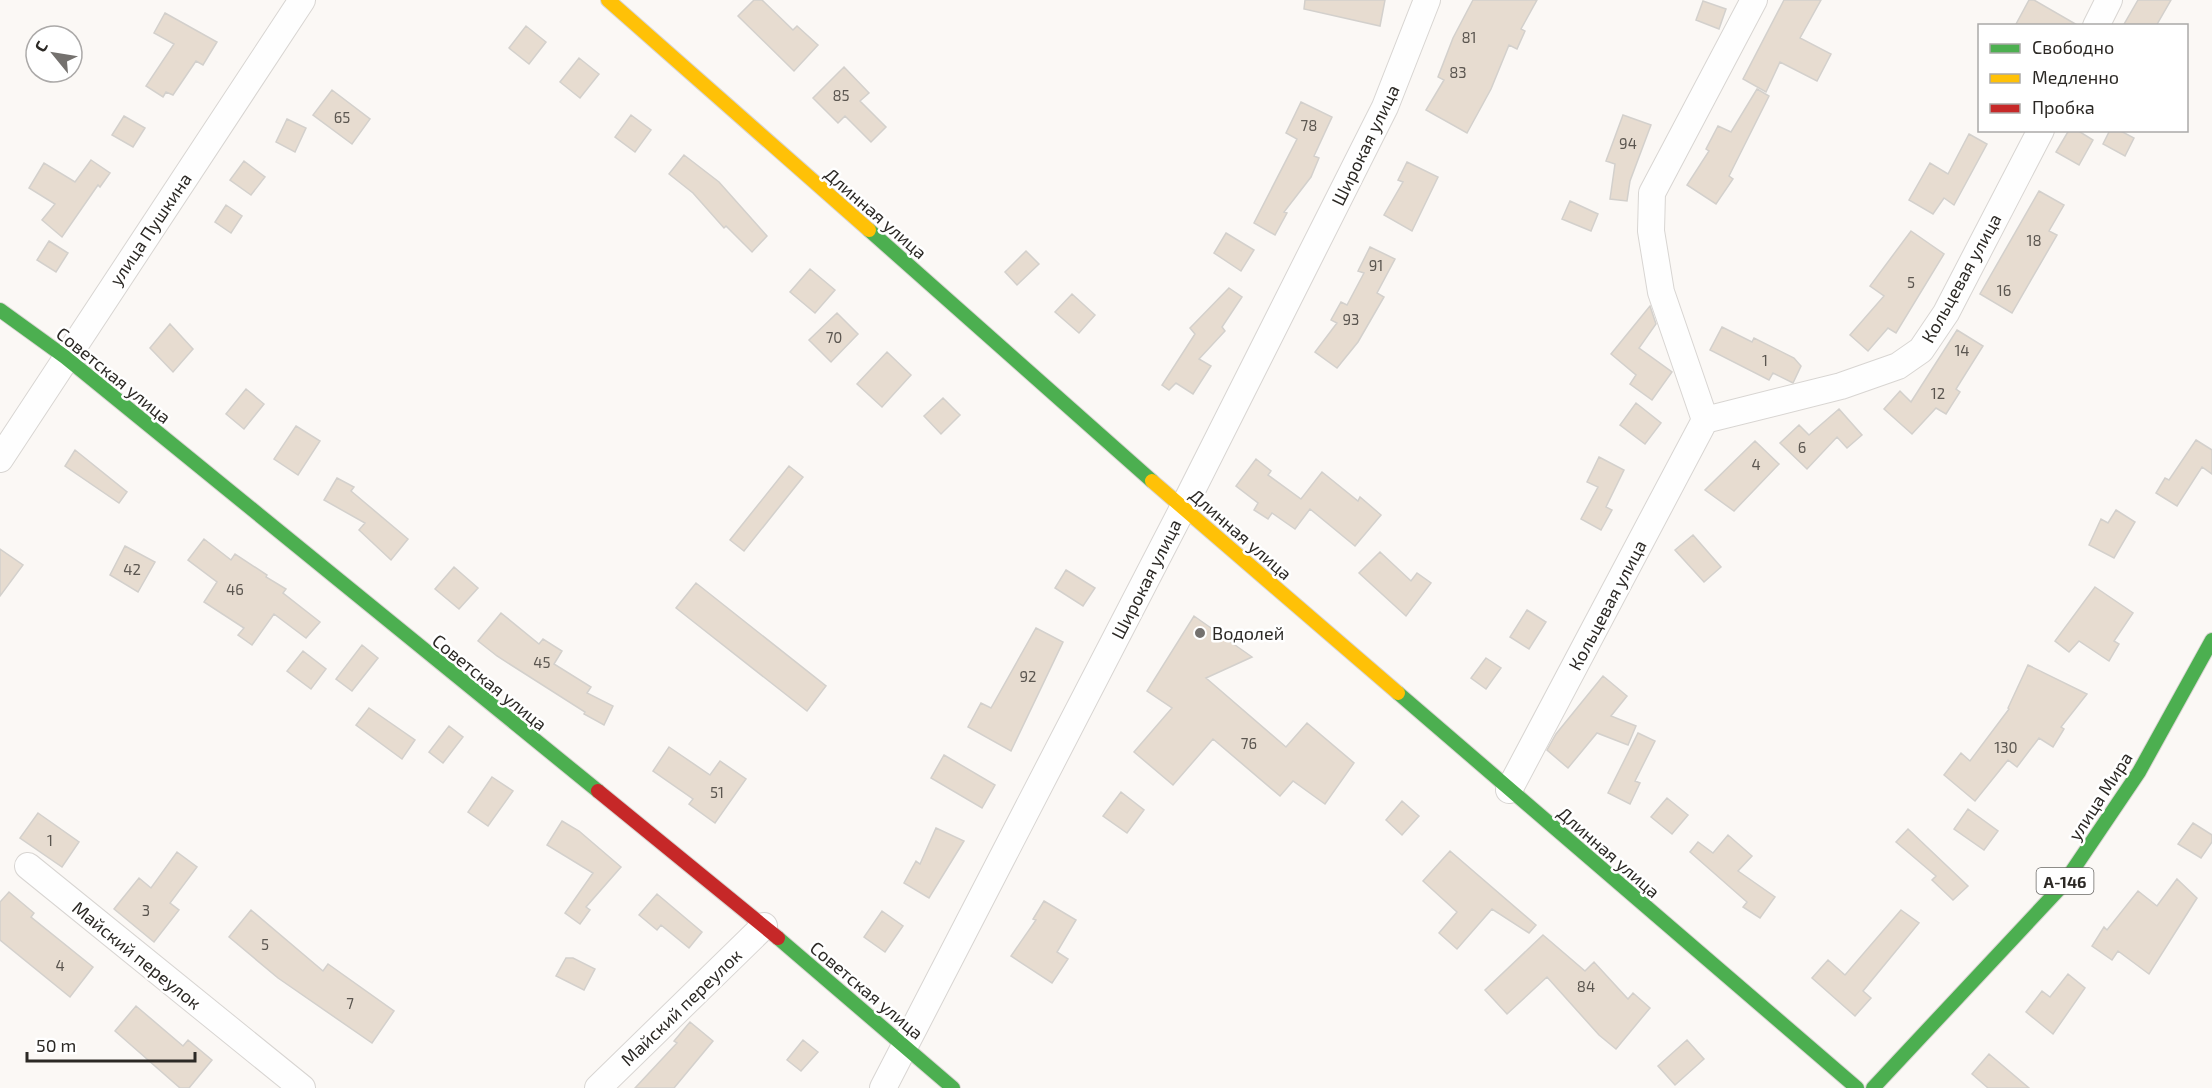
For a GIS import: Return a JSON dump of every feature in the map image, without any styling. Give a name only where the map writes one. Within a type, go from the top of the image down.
[{"type":"main road","name":"Длинная улица","points":[[608,0],[1183,508],[1857,1088]]},
{"type":"main road","name":"Советская улица","points":[[0,310],[65,357],[764,926],[953,1088]]},
{"type":"main road","name":"улица Мира","points":[[1873,1088],[2062,886],[2139,772],[2212,640]]},
{"type":"street","name":"улица Пушкина","points":[[0,459],[302,0]]},
{"type":"street","name":"Широкая улица","points":[[883,1088],[1183,508],[1385,107],[1427,0]]},
{"type":"street","points":[[1705,420],[1661,292],[1651,231],[1652,193],[1754,0]]},
{"type":"street","points":[[2097,24],[2109,0]]},
{"type":"street","name":"Кольцевая улица","points":[[1509,790],[1705,420],[1841,386],[1898,366],[1921,350],[1946,313],[2040,132]]},
{"type":"street","name":"Майский переулок","points":[[28,866],[302,1088]]},
{"type":"street","name":"Майский переулок","points":[[598,1088],[764,926]]},
{"type":"building","points":[[754,0],[762,0],[793,30],[797,26],[818,45],[794,71],[738,16]]},
{"type":"building","points":[[1305,0],[1385,0],[1380,26],[1304,9]]},
{"type":"building","points":[[1473,0],[1537,0],[1521,29],[1525,31],[1517,49],[1509,45],[1491,89],[1467,133],[1426,110],[1444,80],[1438,77],[1453,38]]},
{"type":"building","points":[[1784,0],[1821,0],[1800,38],[1831,54],[1817,81],[1780,62],[1766,92],[1743,79]]},
{"type":"building","points":[[2029,0],[2034,0],[2076,24],[2016,24]]},
{"type":"building","points":[[2138,0],[2171,0],[2157,24],[2124,24]]},
{"type":"building","points":[[1703,1],[1726,9],[1719,29],[1696,20]]},
{"type":"building","points":[[165,13],[217,42],[203,65],[196,61],[173,95],[166,92],[163,97],[146,86],[174,44],[154,33]]},
{"type":"building","points":[[526,26],[546,42],[529,64],[509,48]]},
{"type":"building","points":[[579,58],[599,74],[580,98],[560,82]]},
{"type":"building","points":[[844,67],[869,93],[860,101],[886,127],[871,142],[845,116],[838,123],[813,98]]},
{"type":"building","points":[[1757,89],[1769,96],[1729,176],[1733,179],[1716,204],[1687,185],[1709,151],[1706,149],[1718,126],[1731,132]]},
{"type":"building","points":[[332,90],[370,119],[352,144],[313,115]]},
{"type":"building","points":[[1301,102],[1332,117],[1314,156],[1319,158],[1311,177],[1284,212],[1287,213],[1275,235],[1254,223],[1297,139],[1286,133]]},
{"type":"building","points":[[631,115],[651,130],[635,152],[615,137]]},
{"type":"building","points":[[1623,115],[1651,125],[1630,181],[1627,201],[1610,199],[1615,164],[1606,161]]},
{"type":"building","points":[[124,116],[145,128],[133,147],[112,135]]},
{"type":"building","points":[[287,119],[306,128],[295,152],[276,142]]},
{"type":"building","points":[[2068,132],[2080,132],[2093,140],[2079,165],[2056,152]]},
{"type":"building","points":[[2109,132],[2123,132],[2134,138],[2125,156],[2103,144]]},
{"type":"building","points":[[1969,134],[1987,144],[1954,205],[1944,198],[1933,214],[1909,200],[1930,163],[1948,174]]},
{"type":"building","points":[[684,155],[719,182],[767,236],[752,252],[726,226],[724,228],[693,193],[669,174]]},
{"type":"building","points":[[91,160],[110,173],[100,187],[98,185],[62,237],[42,220],[55,204],[29,188],[44,163],[75,182]]},
{"type":"building","points":[[244,161],[265,177],[251,195],[230,180]]},
{"type":"building","points":[[1407,162],[1438,177],[1412,231],[1384,215],[1403,182],[1398,180]]},
{"type":"building","points":[[2039,191],[2064,205],[2049,231],[2057,235],[2012,313],[1980,294]]},
{"type":"building","points":[[1570,201],[1598,214],[1591,231],[1562,219]]},
{"type":"building","points":[[226,205],[242,216],[231,233],[215,222]]},
{"type":"building","points":[[1911,231],[1944,254],[1896,333],[1888,328],[1868,351],[1850,335],[1884,296],[1870,286]]},
{"type":"building","points":[[1226,233],[1254,250],[1241,271],[1214,253]]},
{"type":"building","points":[[49,241],[68,253],[56,272],[37,260]]},
{"type":"building","points":[[1370,247],[1395,259],[1377,293],[1384,297],[1358,342],[1337,368],[1315,352],[1337,323],[1331,320],[1341,302],[1347,305],[1364,273],[1358,271]]},
{"type":"building","points":[[1026,251],[1039,264],[1017,285],[1005,272]]},
{"type":"building","points":[[810,269],[835,290],[815,313],[790,292]]},
{"type":"building","points":[[1229,288],[1242,297],[1222,327],[1225,331],[1199,359],[1211,366],[1193,394],[1176,383],[1169,390],[1162,385],[1195,334],[1190,328]]},
{"type":"building","points":[[1072,294],[1095,315],[1079,333],[1055,312]]},
{"type":"building","points":[[1650,306],[1656,324],[1639,348],[1672,372],[1652,400],[1630,384],[1636,375],[1611,354]]},
{"type":"building","points":[[837,313],[858,334],[831,362],[809,340]]},
{"type":"building","points":[[170,324],[193,349],[173,372],[150,348]]},
{"type":"building","points":[[1722,327],[1752,342],[1754,338],[1794,358],[1801,366],[1793,383],[1773,373],[1769,380],[1710,350]]},
{"type":"building","points":[[1957,330],[1983,346],[1956,389],[1960,392],[1946,414],[1936,408],[1912,434],[1884,409],[1900,391],[1911,402]]},
{"type":"building","points":[[887,352],[911,375],[882,407],[857,384]]},
{"type":"building","points":[[246,389],[264,404],[244,429],[226,414]]},
{"type":"building","points":[[943,398],[960,415],[941,434],[924,416]]},
{"type":"building","points":[[1636,403],[1661,423],[1645,444],[1620,425]]},
{"type":"building","points":[[1839,409],[1862,435],[1847,448],[1837,437],[1807,469],[1780,443],[1799,425],[1809,435]]},
{"type":"building","points":[[296,426],[320,441],[298,475],[274,459]]},
{"type":"building","points":[[2196,440],[2212,450],[2212,474],[2202,467],[2177,506],[2156,493],[2165,478],[2169,480]]},
{"type":"building","points":[[1755,441],[1779,464],[1734,511],[1705,490]]},
{"type":"building","points":[[75,450],[127,492],[119,503],[65,466]]},
{"type":"building","points":[[1599,457],[1624,470],[1606,507],[1612,510],[1601,530],[1581,519],[1598,487],[1587,482]]},
{"type":"building","points":[[1256,459],[1271,471],[1268,475],[1301,499],[1322,472],[1358,501],[1360,497],[1381,515],[1355,546],[1310,509],[1295,529],[1272,513],[1268,519],[1254,510],[1258,503],[1236,486]]},
{"type":"building","points":[[789,466],[803,477],[744,551],[730,540]]},
{"type":"building","points":[[337,478],[354,487],[351,491],[408,539],[391,560],[359,530],[365,523],[324,500]]},
{"type":"building","points":[[2116,510],[2135,522],[2114,558],[2089,545],[2101,519],[2108,523]]},
{"type":"building","points":[[1693,535],[1721,567],[1704,582],[1675,550]]},
{"type":"building","points":[[204,539],[231,560],[235,554],[267,575],[266,577],[286,589],[283,593],[320,622],[306,638],[274,614],[252,645],[238,635],[244,628],[204,602],[217,582],[188,560]]},
{"type":"building","points":[[125,546],[155,562],[138,592],[110,575]]},
{"type":"building","points":[[0,549],[23,565],[0,596]]},
{"type":"building","points":[[1380,552],[1411,581],[1417,573],[1431,583],[1406,616],[1359,573]]},
{"type":"building","points":[[454,567],[478,588],[459,609],[435,589]]},
{"type":"building","points":[[1066,570],[1095,588],[1083,606],[1055,588]]},
{"type":"building","points":[[696,583],[826,686],[807,711],[676,608]]},
{"type":"building","points":[[2095,587],[2133,613],[2114,641],[2119,644],[2109,661],[2079,641],[2069,652],[2055,641]]},
{"type":"building","points":[[1527,610],[1546,622],[1529,649],[1510,637]]},
{"type":"building","points":[[501,613],[539,644],[543,639],[562,651],[554,664],[591,687],[587,693],[613,706],[604,725],[497,656],[478,641]]},
{"type":"building","points":[[1194,616],[1252,657],[1206,678],[1286,747],[1307,723],[1354,763],[1325,804],[1293,781],[1280,796],[1213,739],[1173,785],[1134,752],[1172,708],[1147,691]]},
{"type":"building","points":[[1036,628],[1063,642],[1011,751],[968,727],[981,703],[991,708]]},
{"type":"building","points":[[362,645],[378,658],[352,691],[336,679]]},
{"type":"building","points":[[303,651],[326,669],[311,689],[287,671]]},
{"type":"building","points":[[1486,658],[1501,668],[1486,689],[1471,678]]},
{"type":"building","points":[[2028,665],[2087,694],[2061,727],[2064,729],[2053,747],[2039,738],[2017,767],[2008,760],[1975,801],[1944,775],[1961,753],[1970,761],[2009,709]]},
{"type":"building","points":[[1603,676],[1627,696],[1611,716],[1636,726],[1628,745],[1597,733],[1568,768],[1547,750],[1556,734]]},
{"type":"building","points":[[369,708],[415,740],[402,759],[356,725]]},
{"type":"building","points":[[449,726],[463,737],[443,763],[429,752]]},
{"type":"building","points":[[1638,733],[1655,741],[1635,781],[1640,783],[1630,804],[1608,793]]},
{"type":"building","points":[[669,747],[710,775],[720,761],[746,779],[715,823],[689,804],[693,799],[653,771]]},
{"type":"building","points":[[944,755],[995,785],[982,808],[931,778]]},
{"type":"building","points":[[492,777],[513,791],[488,826],[468,812]]},
{"type":"building","points":[[1121,792],[1144,810],[1127,833],[1103,816]]},
{"type":"building","points":[[1667,798],[1688,815],[1672,834],[1651,817]]},
{"type":"building","points":[[1402,801],[1419,816],[1402,835],[1386,820]]},
{"type":"building","points":[[1968,809],[1998,831],[1984,850],[1954,829]]},
{"type":"building","points":[[38,813],[79,842],[62,867],[20,838]]},
{"type":"building","points":[[562,821],[579,831],[621,867],[586,907],[590,910],[580,924],[565,913],[593,873],[547,845]]},
{"type":"building","points":[[2193,823],[2212,835],[2212,842],[2201,858],[2178,844]]},
{"type":"building","points":[[936,828],[964,841],[929,898],[904,883],[916,861],[920,864]]},
{"type":"building","points":[[1908,829],[1968,886],[1953,900],[1932,880],[1936,876],[1896,842]]},
{"type":"building","points":[[1728,835],[1752,856],[1738,871],[1775,897],[1760,918],[1743,907],[1747,902],[1690,852],[1698,842],[1713,853]]},
{"type":"building","points":[[1450,851],[1536,925],[1529,933],[1492,909],[1457,949],[1439,933],[1457,912],[1423,881]]},
{"type":"building","points":[[177,852],[197,867],[170,903],[179,910],[154,942],[114,909],[139,878],[151,888]]},
{"type":"building","points":[[2177,879],[2197,898],[2149,974],[2118,951],[2112,960],[2092,946],[2104,927],[2107,930],[2138,891],[2157,906]]},
{"type":"building","points":[[9,892],[34,913],[31,917],[93,967],[70,997],[0,940],[0,902]]},
{"type":"building","points":[[657,894],[702,932],[689,948],[661,925],[657,930],[639,915]]},
{"type":"building","points":[[1044,901],[1076,920],[1057,952],[1068,959],[1052,983],[1011,956],[1036,920],[1033,919]]},
{"type":"building","points":[[251,910],[323,971],[328,964],[394,1011],[372,1043],[278,978],[229,937]]},
{"type":"building","points":[[1901,910],[1919,923],[1863,991],[1871,998],[1855,1016],[1812,978],[1828,960],[1845,975]]},
{"type":"building","points":[[882,911],[903,926],[885,952],[864,937]]},
{"type":"building","points":[[1543,935],[1585,971],[1594,962],[1628,999],[1633,993],[1650,1008],[1616,1049],[1599,1035],[1547,977],[1507,1014],[1485,990]]},
{"type":"building","points":[[566,958],[573,958],[595,969],[584,990],[556,976]]},
{"type":"building","points":[[2068,974],[2085,988],[2053,1034],[2026,1012],[2042,991],[2050,997]]},
{"type":"building","points":[[136,1006],[183,1046],[188,1040],[212,1060],[189,1088],[180,1088],[115,1031]]},
{"type":"building","points":[[690,1022],[713,1041],[674,1088],[635,1088],[677,1043],[674,1041]]},
{"type":"building","points":[[803,1040],[818,1052],[801,1071],[787,1060]]},
{"type":"building","points":[[1687,1040],[1704,1059],[1675,1085],[1658,1066]]},
{"type":"building","points":[[1989,1054],[2029,1088],[1988,1088],[1972,1074]]},
{"type":"traffic: fast","points":[[869,230],[1152,481]]},
{"type":"traffic: fast","points":[[0,310],[65,357],[598,791]]},
{"type":"traffic: fast","points":[[1873,1088],[2062,886],[2139,772],[2212,640]]},
{"type":"traffic: fast","points":[[1398,693],[1857,1088]]},
{"type":"traffic: fast","points":[[778,938],[953,1088]]},
{"type":"traffic: slow","points":[[608,0],[869,230]]},
{"type":"traffic: slow","points":[[1152,481],[1398,693]]},
{"type":"traffic: jam","points":[[598,791],[778,938]]},
{"type":"place","name":"Водолей","points":[[1200,633]]}]
